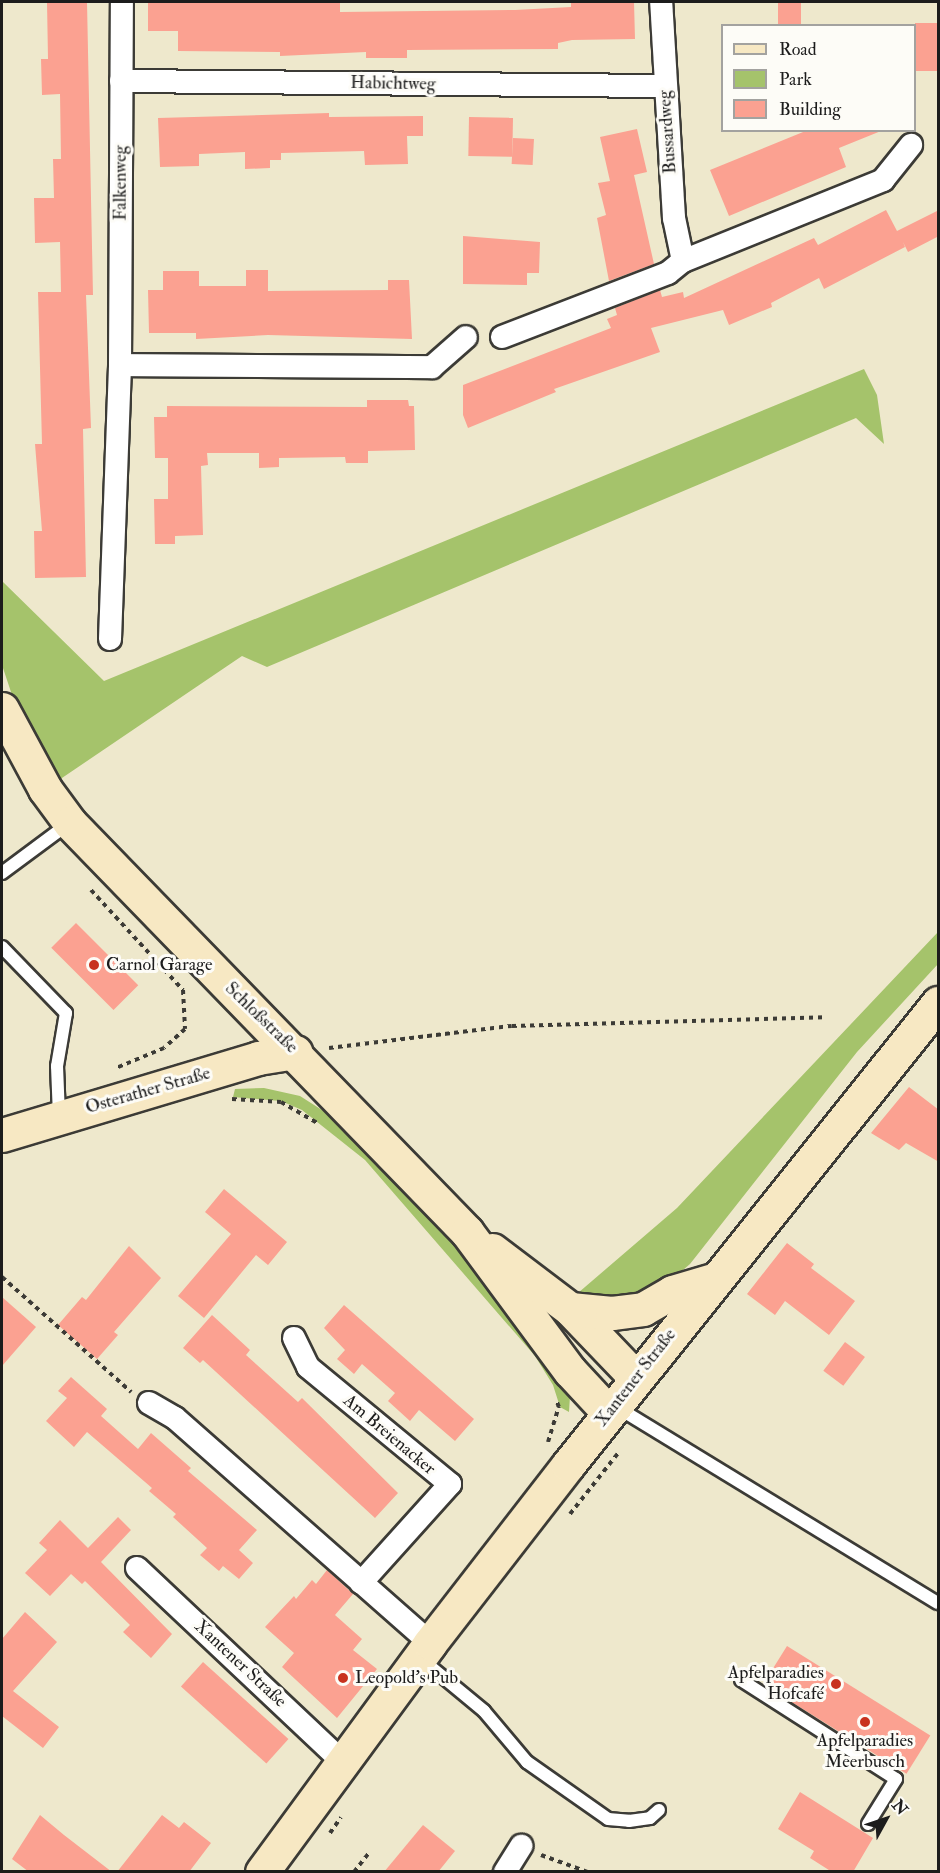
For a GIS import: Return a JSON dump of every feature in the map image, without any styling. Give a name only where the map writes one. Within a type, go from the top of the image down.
[{"type":"main road","name":"Schloßstraße","points":[[2,709],[45,789],[70,823],[296,1052],[467,1232],[570,1371],[612,1409]]},
{"type":"main road","name":"Xantener Straße","points":[[262,1872],[424,1650],[713,1280],[939,1003]]},
{"type":"main road","name":"Osterather Straße","points":[[2,1135],[258,1058],[296,1052]]},
{"type":"main road","name":"Schloßstraße","points":[[467,1232],[570,1309],[636,1378]]},
{"type":"main road","points":[[570,1309],[612,1313],[643,1309],[672,1292],[713,1280]]},
{"type":"street","name":"Falkenweg","points":[[110,639],[120,365],[122,2]]},
{"type":"street","name":"Bussardweg","points":[[661,2],[674,218],[683,261]]},
{"type":"street","name":"Habichtweg","points":[[121,81],[665,86]]},
{"type":"street","points":[[502,337],[668,273],[683,261],[883,180],[911,145]]},
{"type":"street","points":[[120,365],[432,368],[466,337]]},
{"type":"street","name":"Am Breienacker","points":[[294,1338],[308,1367],[450,1484],[361,1583]]},
{"type":"street","points":[[149,1403],[175,1418],[361,1583],[424,1650]]},
{"type":"street","name":"Xantener Straße","points":[[137,1568],[342,1761]]},
{"type":"street","points":[[505,1872],[521,1846]]},
{"type":"lane","points":[[2,873],[70,823]]},
{"type":"lane","points":[[2,946],[66,1013],[57,1066],[59,1117]]},
{"type":"lane","points":[[612,1409],[939,1603]]},
{"type":"lane","points":[[424,1650],[484,1712],[527,1762],[608,1819],[629,1821],[650,1818],[659,1810]]},
{"type":"lane","points":[[741,1680],[896,1779],[868,1824]]},
{"type":"path","points":[[296,1052],[512,1026],[825,1017]]},
{"type":"path","points":[[113,1069],[165,1048],[185,1029]]},
{"type":"path","points":[[232,1099],[281,1102],[330,1132]]},
{"type":"path","points":[[2,1277],[126,1389],[149,1403]]},
{"type":"path","points":[[555,1396],[559,1407]]},
{"type":"path","points":[[521,1846],[588,1872]]},
{"type":"path","points":[[354,1872],[368,1854]]},
{"type":"green space","points":[[864,369],[877,395],[884,444],[856,418],[267,667],[242,656],[59,780],[13,698],[2,665],[2,581],[104,681]]},
{"type":"green space","points":[[938,932],[938,964],[857,1052],[690,1264],[662,1288],[637,1298],[593,1299],[578,1293],[677,1208]]},
{"type":"green space","points":[[264,1088],[300,1096],[336,1119],[409,1192],[480,1272],[563,1381],[570,1396],[569,1412],[560,1407],[553,1385],[535,1356],[365,1160],[302,1110],[281,1101],[233,1097],[235,1089]]},
{"type":"building","points":[[47,2],[87,2],[93,295],[86,295],[91,428],[83,429],[86,577],[35,578],[34,531],[42,531],[35,444],[42,444],[38,292],[61,292],[60,242],[35,243],[34,198],[54,198],[53,159],[61,159],[60,94],[42,95],[41,59],[48,59]]},
{"type":"building","points":[[148,2],[340,2],[340,12],[515,10],[571,7],[571,2],[634,2],[635,39],[572,40],[558,43],[558,49],[407,50],[407,58],[366,58],[366,52],[280,56],[280,52],[178,51],[178,31],[148,31]]},
{"type":"building","points":[[778,2],[801,2],[801,24],[778,24]]},
{"type":"building","points":[[938,23],[938,71],[916,71],[915,24]]},
{"type":"building","points":[[329,113],[329,117],[423,116],[423,136],[407,136],[408,164],[365,165],[364,151],[281,153],[281,160],[270,160],[270,168],[245,169],[245,152],[199,154],[199,166],[160,167],[158,118]]},
{"type":"building","points":[[469,117],[513,118],[512,157],[468,156]]},
{"type":"building","points":[[637,129],[647,172],[634,175],[654,264],[609,281],[597,218],[606,215],[598,183],[610,181],[600,137]]},
{"type":"building","points":[[803,132],[879,132],[839,148],[846,167],[729,216],[710,170]]},
{"type":"building","points":[[513,138],[534,139],[533,165],[512,164]]},
{"type":"building","points":[[886,210],[897,231],[939,210],[939,236],[908,252],[903,242],[905,247],[824,289],[819,278],[771,303],[772,307],[729,325],[723,310],[651,328],[660,352],[554,389],[556,392],[468,428],[463,415],[463,385],[611,328],[607,319],[617,315],[615,308],[660,290],[662,297],[683,292],[684,298],[814,238],[818,245]]},
{"type":"building","points":[[463,236],[540,242],[539,273],[527,273],[527,285],[463,284]]},
{"type":"building","points":[[246,270],[268,270],[268,291],[388,290],[388,280],[409,280],[412,339],[268,335],[196,339],[196,333],[149,333],[148,290],[163,290],[163,271],[199,271],[199,286],[246,286]]},
{"type":"building","points":[[367,400],[408,400],[409,406],[414,406],[415,450],[368,451],[368,463],[346,463],[345,457],[279,458],[279,467],[259,468],[259,453],[207,453],[208,465],[201,466],[203,535],[175,536],[175,544],[155,544],[154,499],[168,499],[168,458],[155,458],[154,417],[167,417],[167,406],[367,407]]},
{"type":"building","name":"Carnol Garage","points":[[76,923],[138,985],[113,1010],[51,948]]},
{"type":"building","points":[[909,1087],[939,1110],[939,1162],[906,1143],[899,1150],[871,1133]]},
{"type":"building","points":[[224,1189],[287,1242],[268,1265],[256,1255],[204,1318],[178,1296],[231,1234],[205,1212]]},
{"type":"building","points":[[787,1243],[814,1264],[811,1268],[855,1301],[829,1335],[785,1301],[775,1315],[747,1294]]},
{"type":"building","points":[[129,1246],[161,1278],[114,1332],[118,1335],[97,1359],[58,1325],[82,1297],[86,1300]]},
{"type":"building","points":[[2,1297],[36,1327],[2,1366]]},
{"type":"building","points":[[344,1305],[474,1419],[455,1441],[419,1410],[410,1421],[388,1401],[395,1393],[362,1364],[354,1374],[337,1359],[345,1350],[324,1328]]},
{"type":"building","points":[[212,1315],[250,1350],[246,1355],[298,1402],[302,1398],[398,1493],[375,1518],[203,1360],[200,1363],[183,1348]]},
{"type":"building","points":[[845,1342],[865,1357],[843,1386],[823,1371]]},
{"type":"building","points":[[71,1377],[107,1409],[101,1416],[138,1449],[151,1433],[191,1468],[188,1471],[257,1530],[239,1550],[253,1563],[239,1579],[223,1566],[219,1571],[200,1555],[207,1548],[173,1517],[176,1514],[149,1491],[152,1488],[87,1432],[74,1447],[46,1421],[67,1398],[58,1391]]},
{"type":"building","points":[[118,1517],[131,1530],[101,1562],[172,1634],[151,1658],[123,1632],[130,1625],[85,1581],[82,1584],[71,1574],[50,1596],[25,1573],[47,1550],[39,1543],[60,1520],[88,1548]]},
{"type":"building","points":[[327,1570],[353,1594],[335,1615],[362,1639],[353,1650],[377,1669],[337,1718],[282,1667],[294,1653],[265,1627],[294,1596],[296,1599],[312,1580],[316,1584]]},
{"type":"building","points":[[25,1612],[57,1642],[13,1691],[59,1727],[43,1748],[2,1716],[2,1639]]},
{"type":"building","name":"Apfelparadies Meerbusch","points":[[787,1646],[930,1736],[906,1774],[763,1684]]},
{"type":"building","points":[[203,1662],[288,1739],[266,1763],[181,1687]]},
{"type":"building","points":[[800,1792],[873,1838],[853,1872],[832,1872],[810,1858],[814,1851],[778,1829]]},
{"type":"building","points":[[40,1815],[112,1872],[29,1872],[12,1859]]},
{"type":"building","points":[[162,1815],[179,1828],[184,1822],[211,1843],[189,1872],[117,1872]]},
{"type":"building","points":[[423,1825],[455,1851],[438,1872],[384,1872]]},
{"type":"place","name":"Carnol Garage","points":[[94,965]]},
{"type":"place","name":"Leopold's Pub","points":[[343,1678]]},
{"type":"place","name":"Apfelparadies Hofcafé","points":[[836,1684]]},
{"type":"place","name":"Apfelparadies Meerbusch","points":[[865,1722]]}]
